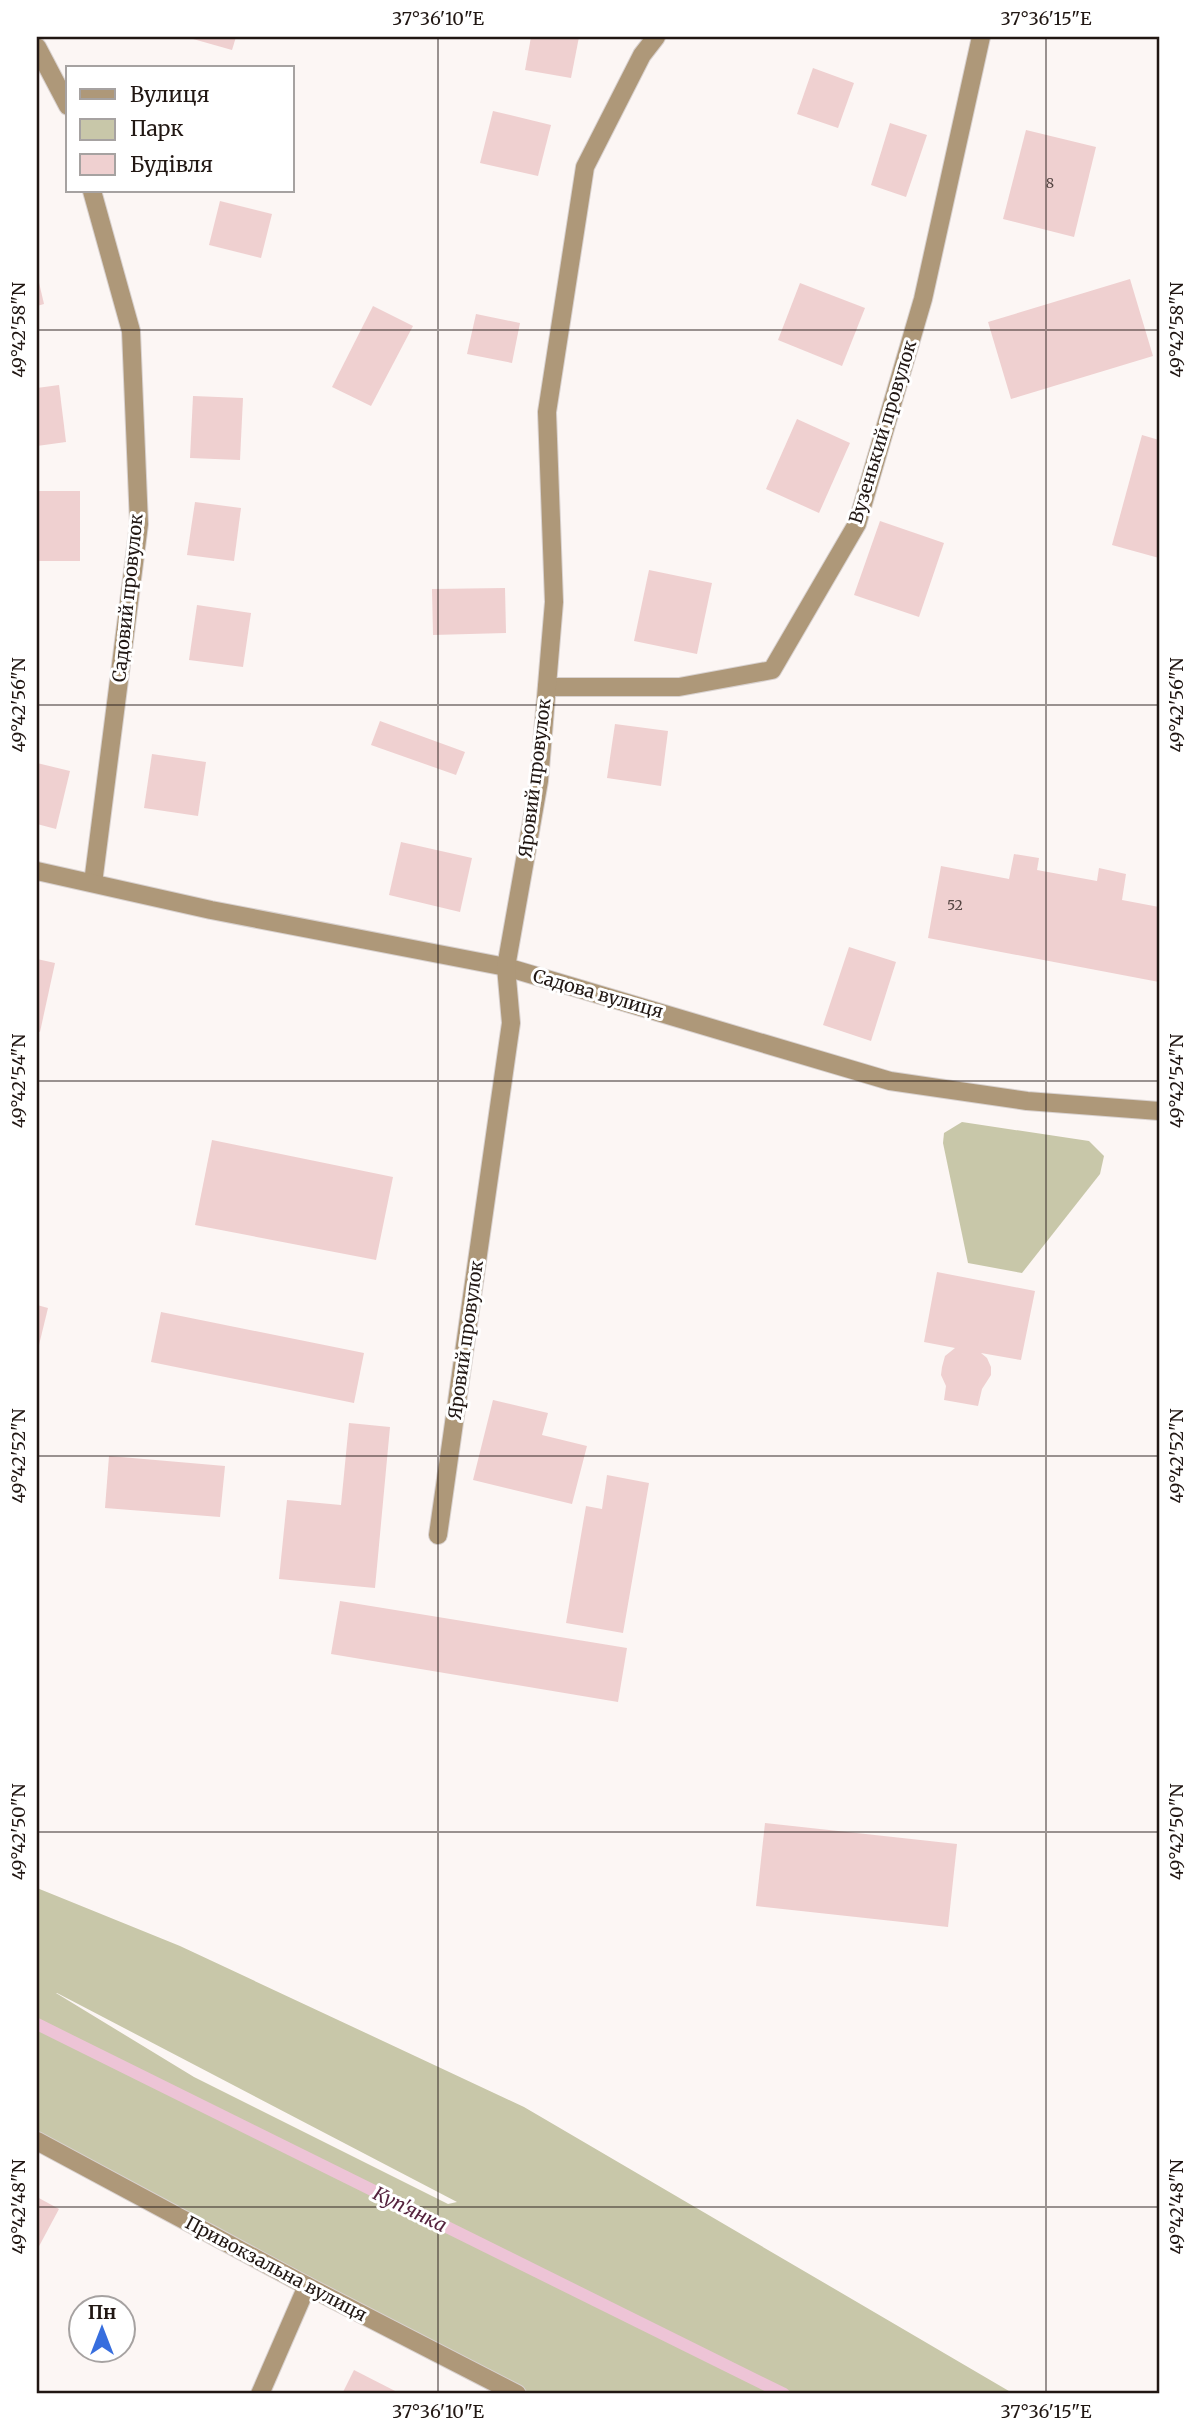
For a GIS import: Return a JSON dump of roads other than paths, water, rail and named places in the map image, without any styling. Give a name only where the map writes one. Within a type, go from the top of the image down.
[{"type":"street","name":"Яровий провулок","points":[[438,1535],[511,1023],[506,967],[539,781],[554,602],[547,412],[585,167],[642,55],[656,37]]},
{"type":"street","name":"Вузенький провулок","points":[[547,687],[679,687],[772,670],[857,524],[923,299],[981,37]]},
{"type":"street","points":[[37,47],[66,102]]},
{"type":"street","name":"Садовий провулок","points":[[93,192],[131,331],[139,524],[93,883]]},
{"type":"street","name":"Садова вулиця","points":[[37,871],[211,910],[506,967],[890,1081],[1027,1101],[1159,1111]]},
{"type":"street","name":"Привокзальна вулиця","points":[[37,2141],[307,2286],[517,2394]]},
{"type":"street","points":[[260,2394],[307,2286]]},
{"type":"waterway","name":"Куп'янка","points":[[37,2024],[784,2394]]}]
